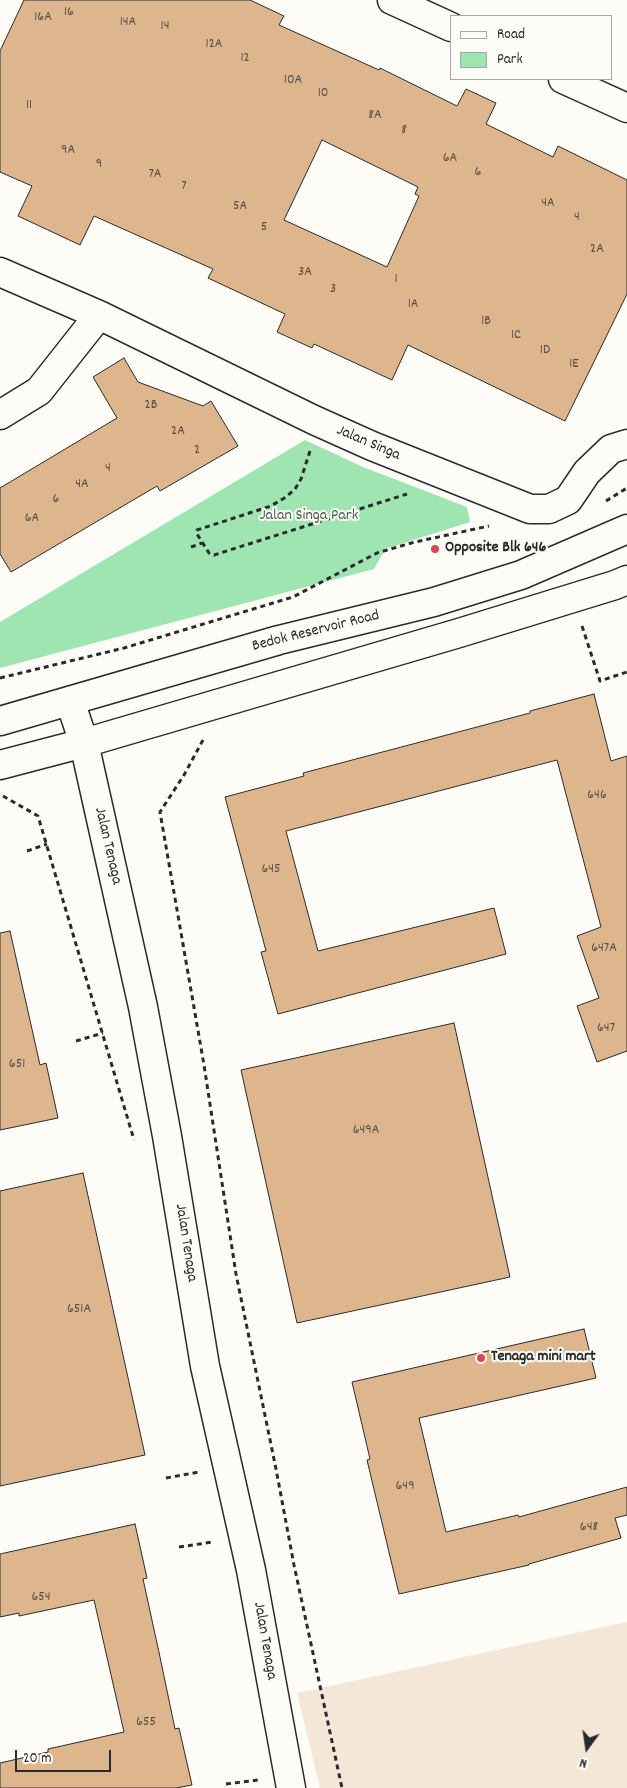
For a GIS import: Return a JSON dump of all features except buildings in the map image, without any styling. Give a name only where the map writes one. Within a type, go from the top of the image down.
[{"type":"street","points":[[392,0],[450,27]]},
{"type":"street","points":[[565,80],[627,108]]},
{"type":"street","name":"Jalan Singa","points":[[0,272],[99,315],[314,420],[372,446],[530,509],[549,509],[568,500],[593,466],[611,449],[627,444]]},
{"type":"street","points":[[0,415],[39,391],[99,315]]},
{"type":"street","name":"Bedok Reservoir Road","points":[[0,720],[279,640],[434,602],[521,575],[627,529]]},
{"type":"street","points":[[0,765],[84,743],[459,633],[627,580]]},
{"type":"street","name":"Jalan Tenaga","points":[[70,701],[84,743],[143,1007],[206,1366],[251,1570],[291,1788]]},
{"type":"path","points":[[314,420],[307,463],[295,489],[276,504],[198,529],[196,534],[209,553],[214,555],[411,493]]},
{"type":"path","points":[[604,502],[627,488]]},
{"type":"path","points":[[0,678],[124,648],[293,597],[376,553],[415,542],[488,526],[495,528]]},
{"type":"path","points":[[192,547],[202,543]]},
{"type":"path","points":[[580,622],[600,681],[627,672]]},
{"type":"path","points":[[184,775],[160,812],[204,1065],[236,1274],[294,1564],[342,1788]]},
{"type":"path","points":[[0,795],[38,816],[135,1143]]},
{"type":"path","points":[[27,851],[47,844]]},
{"type":"path","points":[[76,1041],[103,1033]]},
{"type":"path","points":[[198,1462],[202,1481]]},
{"type":"path","points":[[166,1478],[200,1472]]},
{"type":"path","points":[[213,1533],[216,1549]]},
{"type":"path","points":[[179,1547],[215,1542]]},
{"type":"path","points":[[226,1784],[261,1780]]},
{"type":"shaded area","points":[[627,1622],[627,1788],[320,1788],[297,1693]]},
{"type":"green space","name":"Jalan Singa Park","points":[[305,440],[363,467],[467,507],[470,522],[385,549],[374,569],[0,668],[0,622]]},
{"type":"place","name":"Opposite Blk 646","points":[[435,549]]},
{"type":"place","name":"Tenaga mini mart","points":[[481,1358]]}]
